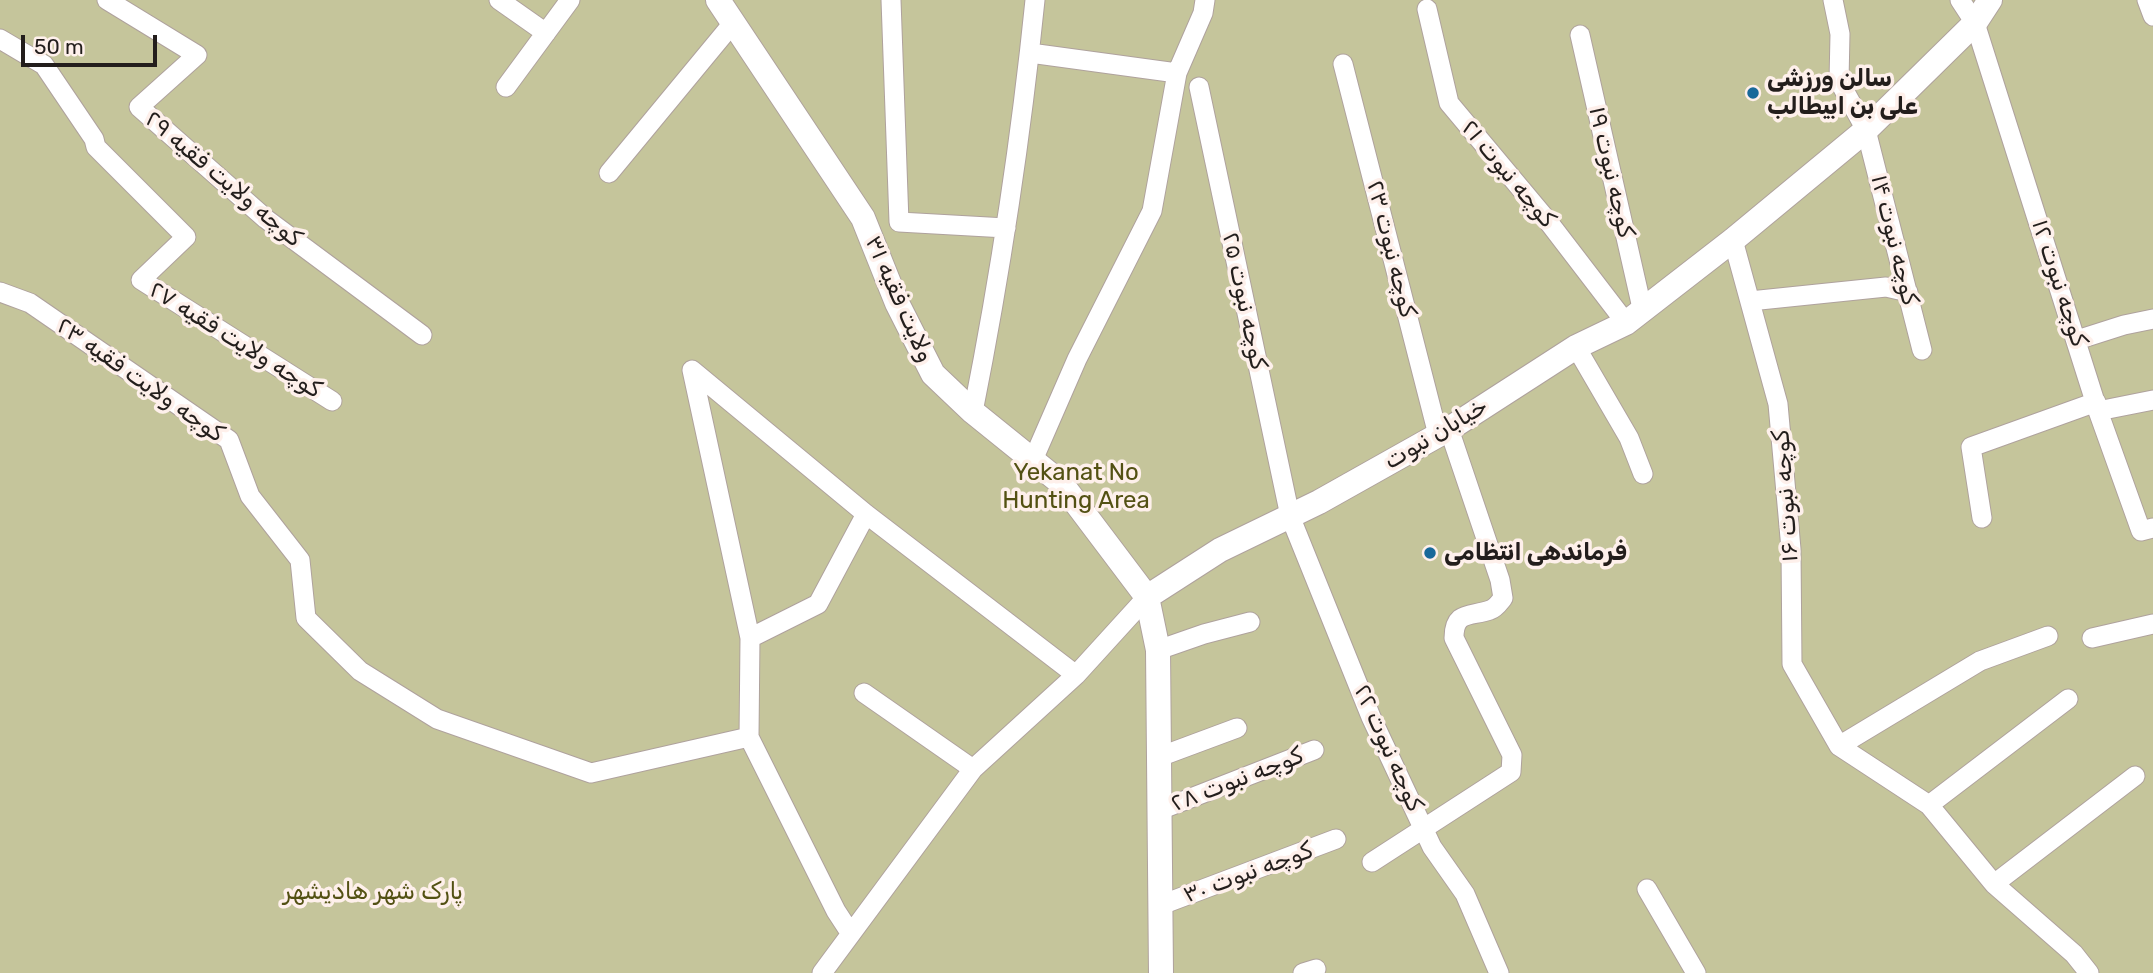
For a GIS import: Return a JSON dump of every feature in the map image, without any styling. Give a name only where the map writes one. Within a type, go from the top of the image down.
[{"type":"street","name":"کوچه ولایت فقیه ۲۹","points":[[107,0],[197,55],[139,107],[266,219],[422,335]]},
{"type":"street","points":[[499,0],[546,33]]},
{"type":"street","points":[[506,87],[570,0]]},
{"type":"street","name":"ولایت فقیه ۳۱","points":[[718,0],[863,218],[897,303],[933,374],[973,412],[1061,483],[1147,597]]},
{"type":"street","points":[[891,0],[899,222],[1006,228]]},
{"type":"street","points":[[973,412],[1006,228],[1035,0]]},
{"type":"street","points":[[1033,460],[1077,359],[1152,211],[1177,73],[1203,13],[1205,0]]},
{"type":"street","name":"کوچه نبوت ۱۴","points":[[1833,0],[1840,34],[1839,81],[1866,130],[1922,350]]},
{"type":"street","name":"کوچه نبوت ۱۲","points":[[1960,0],[1975,23],[2097,406],[2141,531],[2153,528]]},
{"type":"street","name":"خیابان نبوت","points":[[1147,597],[1220,550],[1319,502],[1443,432],[1576,347],[1634,316],[1733,240],[1866,130],[1975,23],[1990,0]]},
{"type":"street","points":[[2147,0],[2153,16]]},
{"type":"street","name":"کوچه نبوت ۲۱","points":[[1427,9],[1449,103],[1634,316]]},
{"type":"street","points":[[609,173],[733,23]]},
{"type":"street","name":"کوچه نبوت ۱۹","points":[[1580,35],[1634,316]]},
{"type":"street","name":"کوچه ولایت فقیه ۲۷","points":[[0,39],[44,65],[94,139],[96,147],[186,237],[141,280],[332,401]]},
{"type":"street","points":[[1030,53],[1177,73]]},
{"type":"street","name":"کوچه نبوت ۲۳","points":[[1343,64],[1443,432],[1500,580],[1503,598],[1493,609],[1463,616],[1454,627],[1454,638],[1512,755],[1511,772],[1424,829]]},
{"type":"street","name":"کوچه نبوت ۲۵","points":[[1199,87],[1290,516]]},
{"type":"street","name":"کوچه نبوت ۱۶","points":[[1733,240],[1778,404],[1791,549],[1792,664],[1839,746]]},
{"type":"street","points":[[1750,301],[1886,288],[1908,292]]},
{"type":"street","name":"کوچه ولایت فقیه ۲۳","points":[[0,292],[30,303],[229,440],[250,496],[300,560],[306,618],[360,671],[437,719],[591,773],[749,737]]},
{"type":"street","points":[[2077,340],[2153,319]]},
{"type":"street","points":[[1576,347],[1629,438],[1643,474]]},
{"type":"street","points":[[850,934],[749,737],[750,638],[692,370],[866,514],[1076,675]]},
{"type":"street","points":[[1982,518],[1971,447],[2097,406],[2153,400]]},
{"type":"street","points":[[750,638],[818,604],[866,514]]},
{"type":"street","name":"کوچه نبوت ۲۲","points":[[1290,516],[1371,717],[1432,847],[1465,894],[1499,973]]},
{"type":"street","points":[[1147,597],[1158,650],[1161,973]]},
{"type":"street","points":[[822,973],[973,769],[1076,675],[1147,597]]},
{"type":"street","points":[[1158,650],[1250,622]]},
{"type":"street","points":[[2092,638],[2153,624]]},
{"type":"street","points":[[2048,636],[1980,661],[1839,746],[1929,805],[1994,884],[2074,954],[2089,973]]},
{"type":"street","points":[[864,693],[973,769]]},
{"type":"street","points":[[1929,805],[2068,699]]},
{"type":"street","points":[[1159,757],[1237,728]]},
{"type":"street","name":"کوچه نبوت ۲۸","points":[[1160,810],[1314,750]]},
{"type":"street","points":[[1994,884],[2135,776]]},
{"type":"street","points":[[1372,862],[1424,829]]},
{"type":"street","name":"کوچه نبوت ۳۰","points":[[1161,905],[1336,839]]},
{"type":"street","points":[[1647,889],[1696,973]]},
{"type":"green space","name":"Yekanat No Hunting Area","points":[[0,0],[2153,0],[2153,973],[0,973]]},
{"type":"place","name":"سالن ورزشی علی بن ابیطالب","points":[[1753,93]]},
{"type":"place","name":"فرماندهی انتظامی","points":[[1430,553]]},
{"type":"park label","name":"پارک شهر هادیشهر","points":[[373,892]]}]
